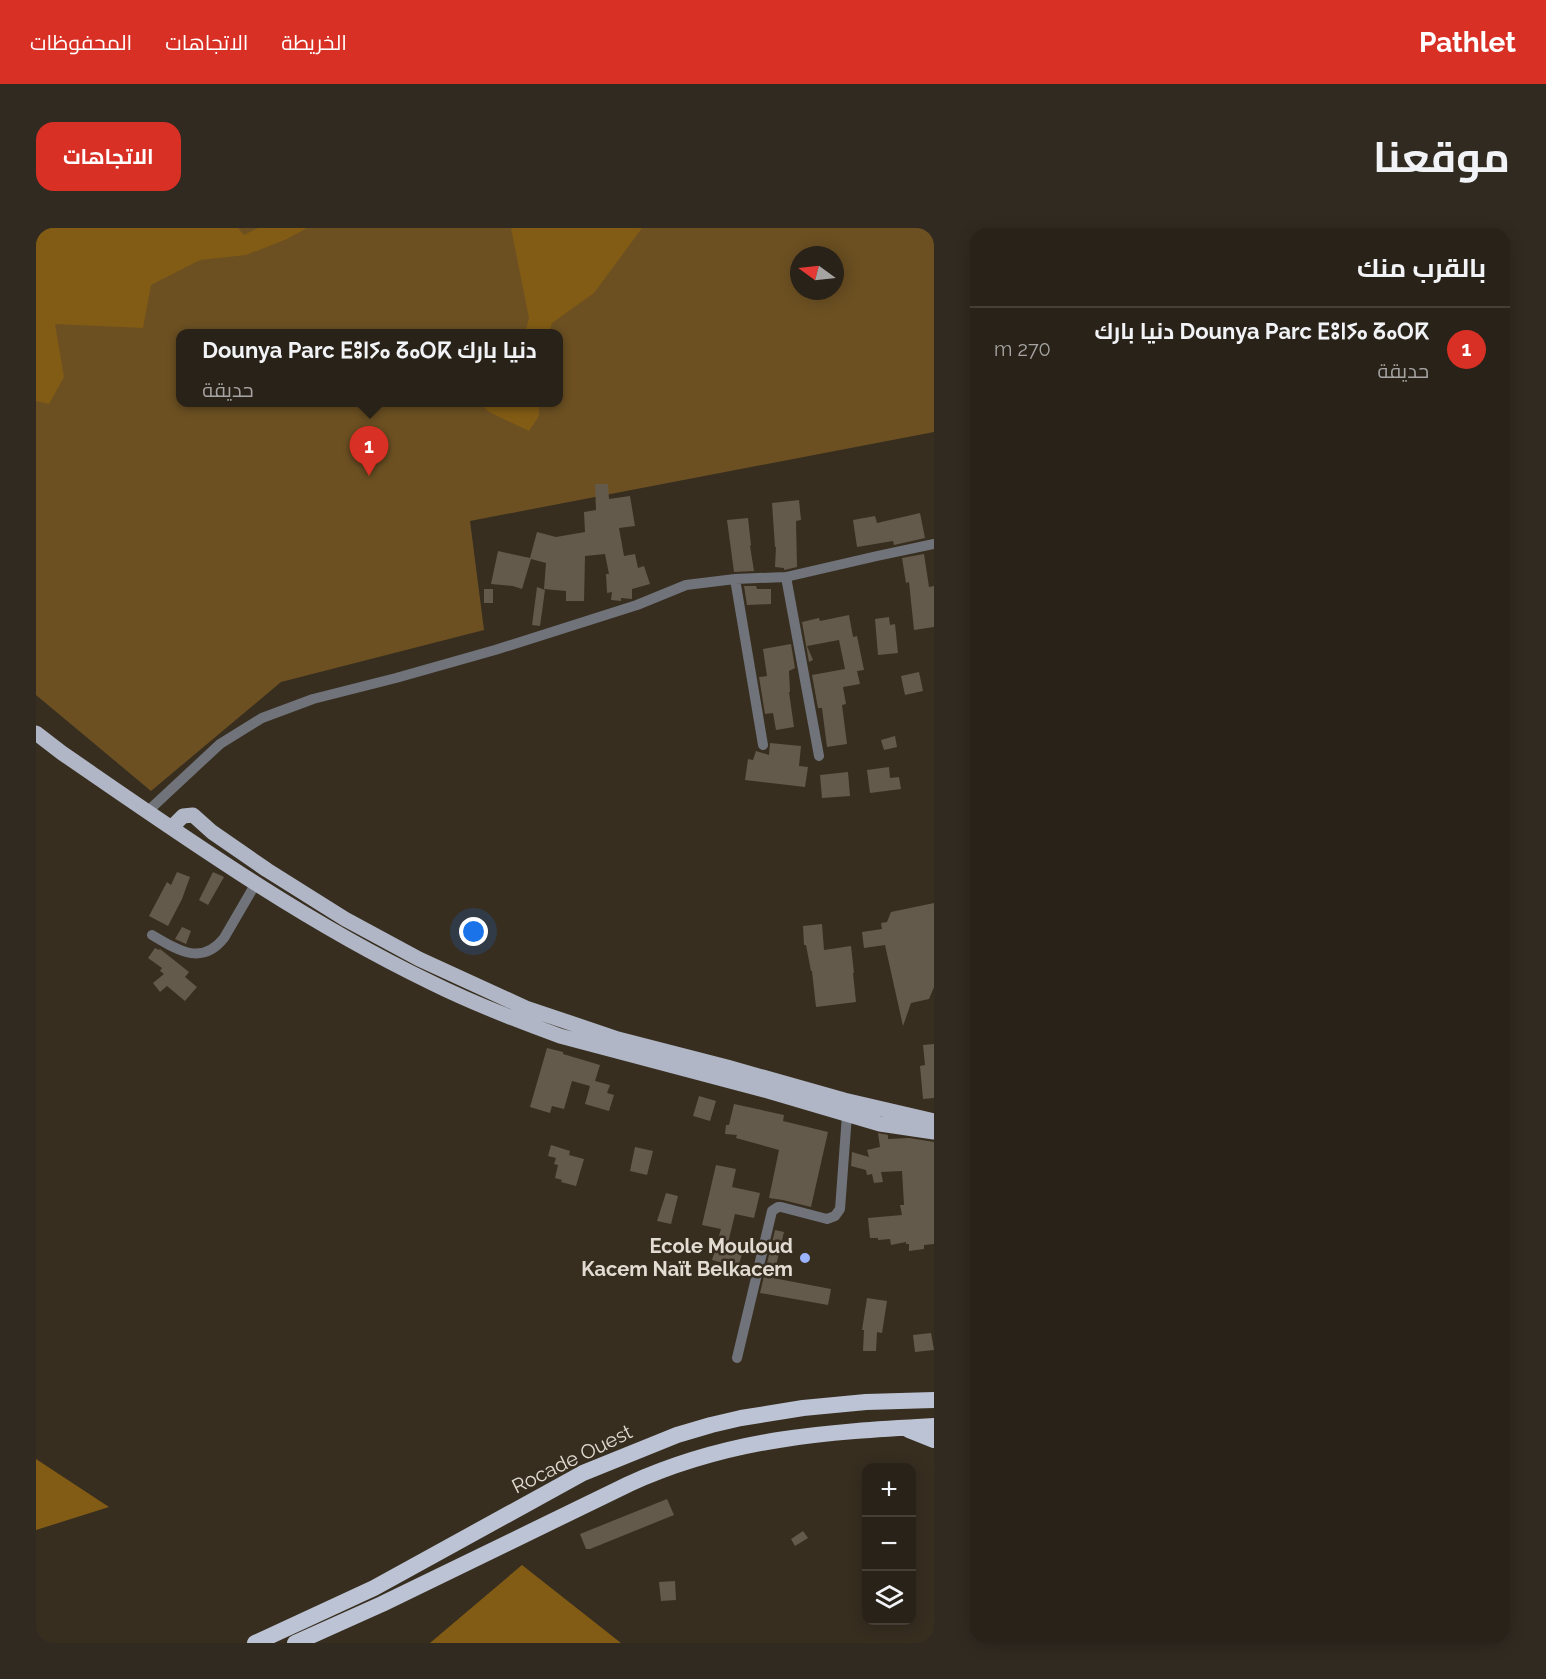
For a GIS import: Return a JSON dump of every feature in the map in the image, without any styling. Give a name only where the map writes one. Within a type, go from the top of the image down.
[{"type":"highway","name":"Rocade Ouest","points":[[255,1643],[374,1588],[583,1473],[677,1435],[711,1425],[773,1413],[866,1402],[934,1400]]},
{"type":"highway","points":[[295,1643],[382,1604],[655,1472],[714,1452],[773,1440],[835,1432],[934,1426]]},
{"type":"highway","points":[[902,1428],[934,1440]]},
{"type":"main road","points":[[36,733],[148,811],[322,924],[464,998],[560,1036],[768,1091],[880,1124],[934,1132]]},
{"type":"main road","points":[[172,827],[183,816],[193,815],[212,832],[258,864],[345,919],[419,959],[526,1008],[618,1039],[737,1069],[844,1100],[934,1120]]},
{"type":"street","points":[[148,811],[220,744],[262,718],[312,699],[495,650],[637,605],[686,585],[735,579],[786,577],[934,544]]},
{"type":"street","points":[[786,577],[819,756]]},
{"type":"street","points":[[735,579],[763,745]]},
{"type":"street","points":[[152,934],[183,952],[196,953],[209,950],[224,938],[256,883]]},
{"type":"street","points":[[737,1358],[772,1210],[781,1207],[828,1219],[838,1213],[847,1115]]},
{"type":"shaded area","points":[[36,228],[934,228],[934,432],[470,521],[484,630],[281,682],[151,791],[36,695]]},
{"type":"shaded area","points":[[36,228],[238,228],[244,235],[258,228],[307,228],[287,239],[246,255],[200,260],[151,285],[143,328],[55,324],[64,377],[49,404],[36,401]]},
{"type":"shaded area","points":[[511,228],[642,228],[594,293],[552,323],[550,329],[526,329],[529,318]]},
{"type":"shaded area","points":[[484,407],[539,407],[539,416],[529,431],[489,412]]},
{"type":"shaded area","points":[[36,1459],[109,1507],[36,1530]]},
{"type":"shaded area","points":[[522,1565],[621,1643],[430,1643]]},
{"type":"building","points":[[595,484],[608,484],[609,499],[630,496],[635,526],[619,528],[624,556],[635,554],[638,568],[644,566],[650,584],[632,589],[632,599],[611,600],[612,592],[607,593],[606,574],[609,574],[605,554],[585,556],[584,601],[566,601],[566,591],[544,589],[546,563],[531,559],[522,589],[491,584],[498,551],[530,558],[537,532],[556,537],[585,532],[584,512],[596,510]]},
{"type":"building","points":[[799,500],[801,520],[796,521],[797,567],[784,570],[784,568],[775,567],[776,547],[772,503]]},
{"type":"building","points":[[920,513],[925,538],[894,545],[893,541],[857,547],[853,520],[875,516],[877,523]]},
{"type":"building","points":[[748,518],[754,571],[734,572],[727,520]]},
{"type":"building","points":[[924,554],[929,587],[934,586],[934,627],[914,630],[909,582],[906,583],[902,558]]},
{"type":"building","points":[[744,586],[771,589],[771,604],[747,605]]},
{"type":"building","points":[[537,587],[545,590],[540,626],[532,625]]},
{"type":"building","points":[[484,589],[493,589],[493,603],[484,603]]},
{"type":"building","points":[[849,615],[853,637],[857,636],[864,670],[857,671],[860,684],[843,687],[846,704],[842,705],[847,744],[827,747],[822,708],[818,708],[812,675],[845,669],[839,640],[807,646],[813,660],[809,662],[802,622]]},
{"type":"building","points":[[889,617],[890,625],[895,624],[898,653],[878,655],[875,619]]},
{"type":"building","points":[[791,644],[795,668],[789,671],[789,692],[794,727],[776,730],[773,713],[765,714],[759,677],[767,676],[763,649]]},
{"type":"building","points":[[919,672],[923,691],[905,695],[901,676]]},
{"type":"building","points":[[895,736],[897,747],[884,750],[881,740]]},
{"type":"building","points":[[770,743],[801,746],[799,766],[808,767],[805,787],[745,780],[748,759],[753,760],[756,751],[769,755]]},
{"type":"building","points":[[889,767],[890,778],[899,777],[901,789],[870,793],[867,770]]},
{"type":"building","points":[[848,772],[850,796],[822,798],[820,775]]},
{"type":"building","points":[[177,872],[190,877],[168,926],[149,916],[167,882],[171,885]]},
{"type":"building","points":[[213,872],[224,877],[208,905],[199,900]]},
{"type":"building","points":[[934,903],[934,987],[929,999],[911,1003],[903,1026],[885,945],[864,948],[862,932],[882,929],[881,923],[887,922],[891,912]]},
{"type":"building","points":[[822,924],[824,950],[851,946],[856,1002],[816,1007],[812,971],[806,945],[804,945],[803,926]]},
{"type":"building","points":[[182,927],[191,931],[186,944],[175,939]]},
{"type":"building","points":[[155,948],[160,949],[189,972],[185,977],[197,987],[185,1001],[167,986],[160,992],[153,983],[164,974],[160,971],[162,968],[148,958]]},
{"type":"building","points":[[934,1044],[934,1098],[923,1099],[920,1066],[925,1065],[923,1045]]},
{"type":"building","points":[[547,1048],[600,1065],[595,1081],[610,1085],[607,1093],[614,1095],[609,1111],[585,1104],[590,1086],[572,1081],[564,1109],[552,1106],[550,1113],[530,1107]]},
{"type":"building","points":[[699,1096],[716,1101],[710,1121],[693,1116]]},
{"type":"building","points":[[734,1104],[784,1115],[783,1121],[828,1132],[811,1207],[769,1198],[779,1150],[736,1138],[737,1135],[725,1134]]},
{"type":"building","points":[[878,1133],[888,1135],[888,1139],[909,1138],[934,1142],[934,1244],[924,1245],[924,1249],[909,1251],[909,1244],[906,1242],[891,1245],[890,1239],[870,1238],[868,1218],[902,1215],[900,1205],[904,1205],[902,1171],[881,1172],[883,1182],[874,1183],[872,1174],[867,1175],[866,1170],[851,1166],[852,1152],[869,1157],[867,1150],[880,1147]]},
{"type":"building","points":[[551,1145],[570,1151],[569,1155],[584,1159],[576,1186],[555,1178],[558,1165],[554,1164],[556,1158],[548,1156]]},
{"type":"building","points":[[635,1147],[653,1151],[647,1175],[630,1171]]},
{"type":"building","points":[[716,1165],[736,1169],[732,1187],[760,1193],[754,1218],[735,1214],[728,1243],[744,1248],[738,1267],[712,1260],[721,1229],[702,1225]]},
{"type":"building","points":[[666,1193],[678,1196],[671,1224],[657,1221]]},
{"type":"building","points":[[775,1230],[784,1232],[773,1278],[831,1289],[828,1305],[760,1293]]},
{"type":"building","points":[[665,1261],[692,1269],[689,1278],[662,1269]]},
{"type":"building","points":[[867,1298],[887,1301],[882,1333],[877,1332],[876,1351],[863,1351],[864,1330],[862,1330]]},
{"type":"building","points":[[931,1333],[934,1350],[915,1352],[913,1335]]},
{"type":"building","points":[[667,1499],[674,1515],[586,1549],[580,1534]]},
{"type":"building","points":[[803,1531],[808,1538],[795,1546],[791,1539]]},
{"type":"building","points":[[675,1581],[676,1600],[661,1601],[659,1582]]},
{"type":"place","name":"Dounya Parc ⴹⵓⵏⵢⴰ ⵒⴰⵔⴽ دنيا بارك","points":[[369,476]]},
{"type":"place","name":"Ecole Mouloud Kacem Naït Belkacem","points":[[805,1258]]}]
